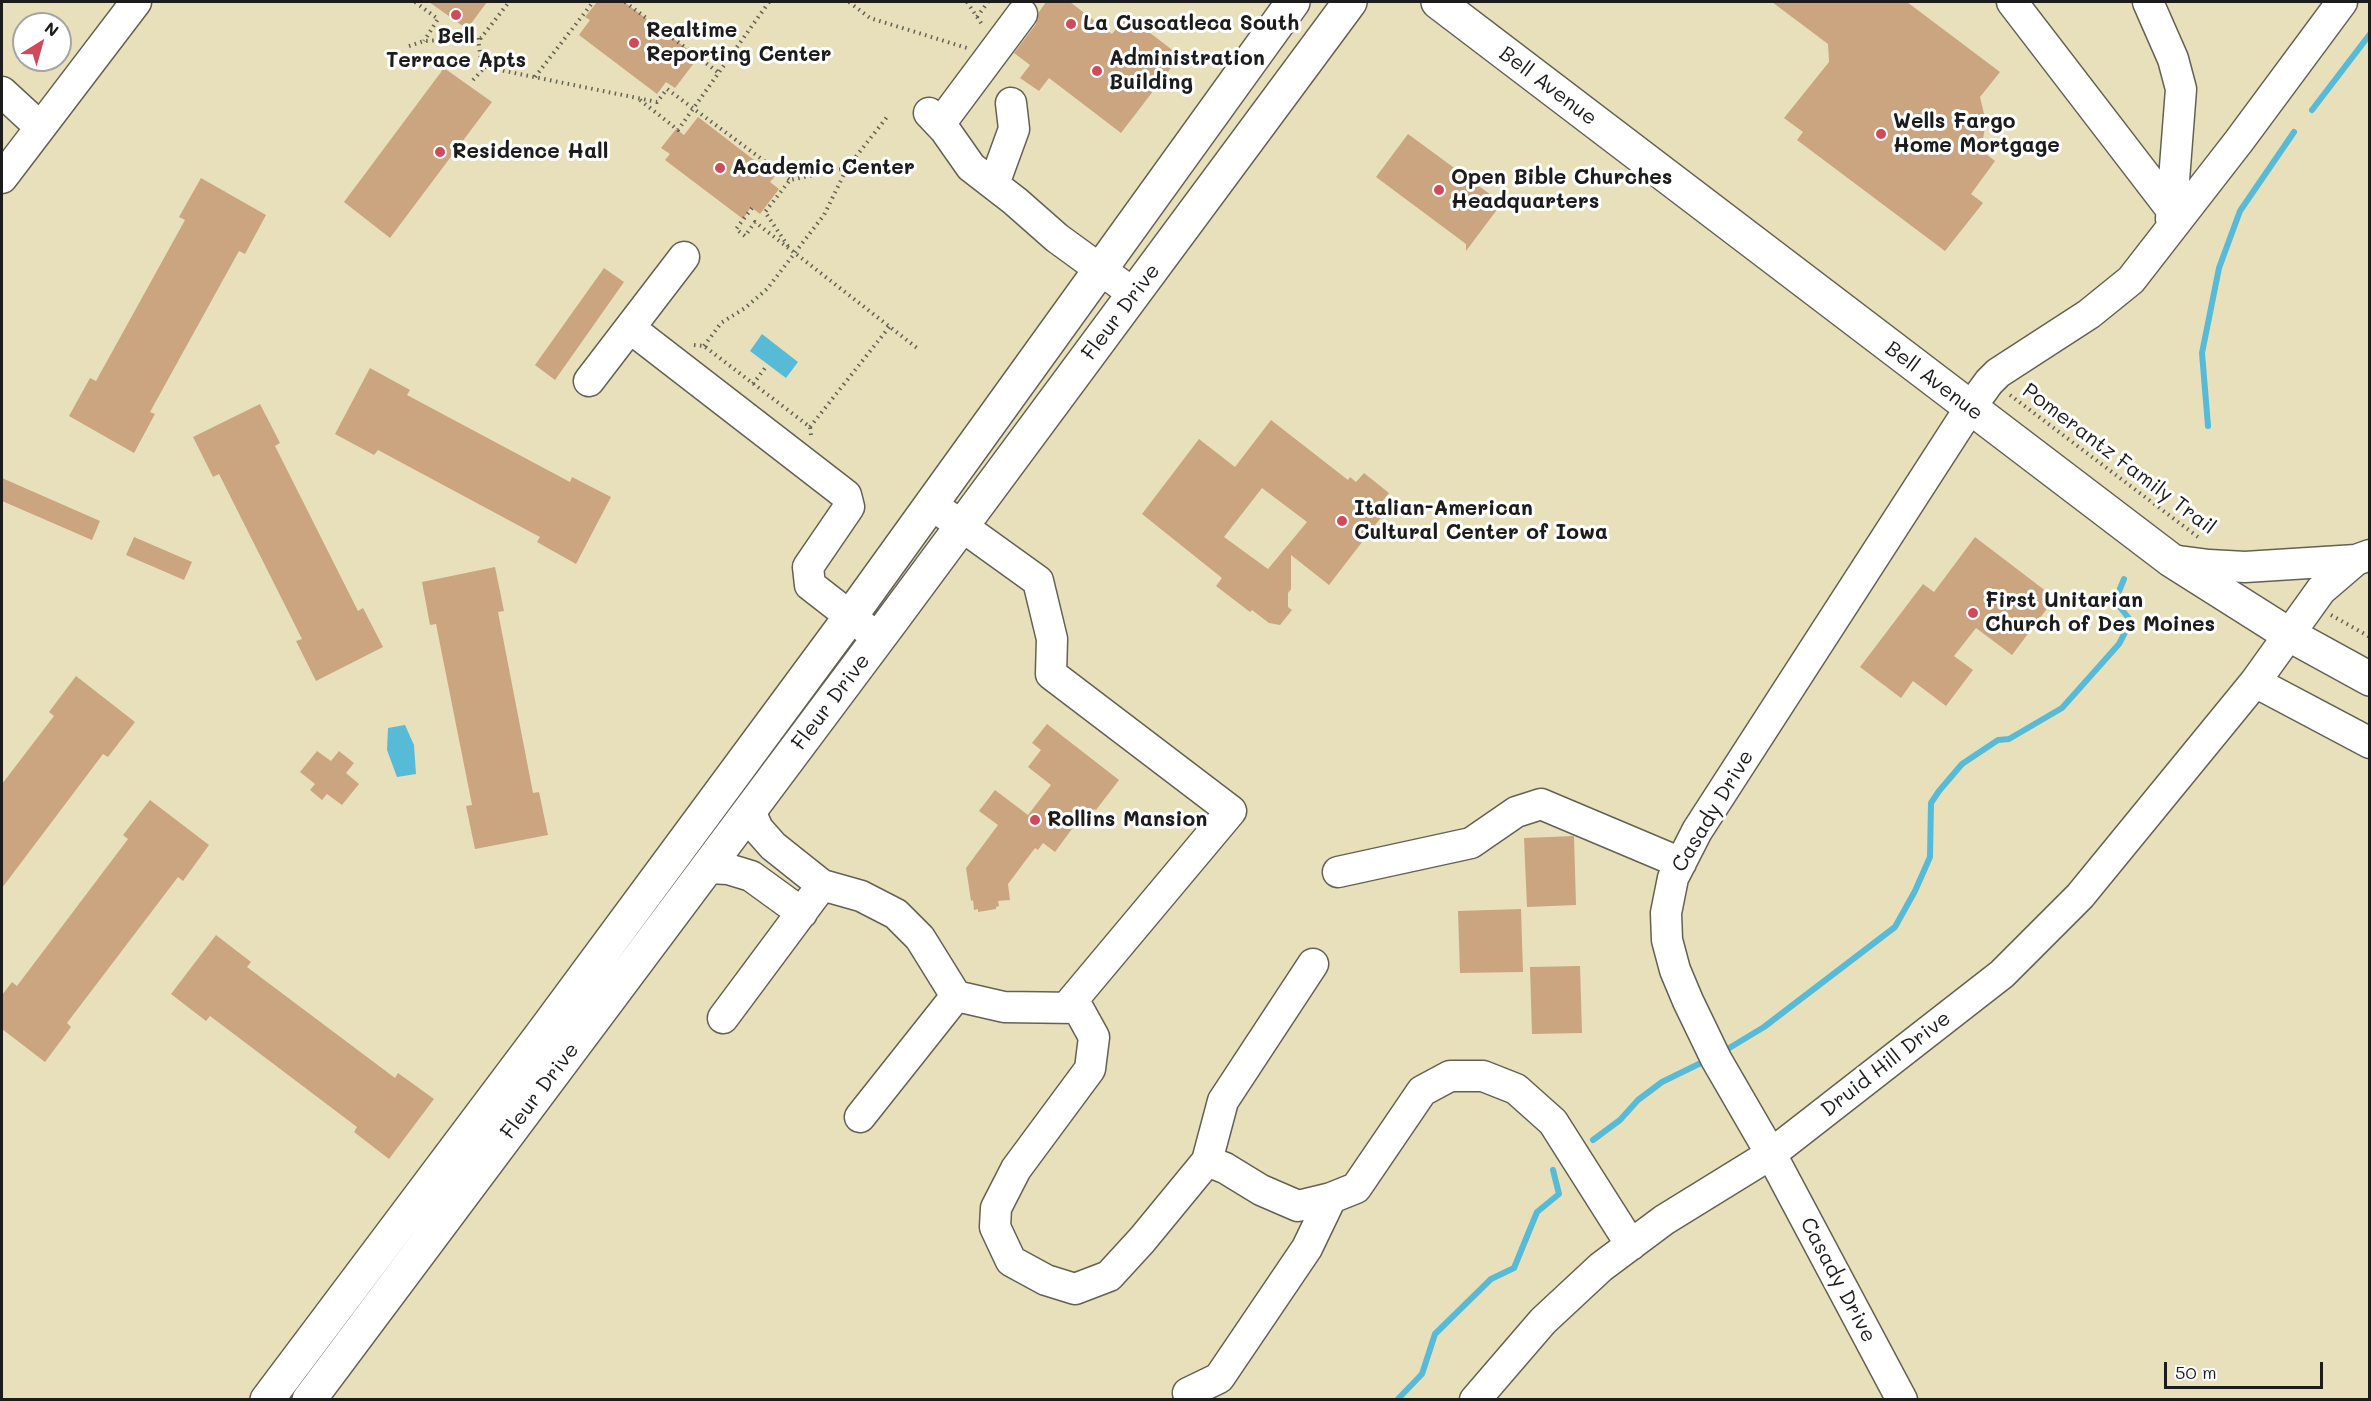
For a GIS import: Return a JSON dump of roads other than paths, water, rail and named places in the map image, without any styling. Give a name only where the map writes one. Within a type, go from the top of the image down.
[{"type":"main road","name":"Fleur Drive","points":[[267,1400],[545,1030],[849,617],[1293,2]]},
{"type":"main road","name":"Fleur Drive","points":[[309,1400],[750,811],[1350,2]]},
{"type":"main road","name":"Bell Avenue","points":[[1438,2],[2171,560],[2288,634],[2370,679]]},
{"type":"street","points":[[5,167],[40,127],[135,2]]},
{"type":"street","points":[[2012,2],[2171,220]]},
{"type":"street","points":[[2148,2],[2173,59],[2181,89],[2171,220]]},
{"type":"street","name":"Casady Drive","points":[[1902,1400],[1711,1048],[1675,970],[1667,940],[1668,896],[1697,831],[1970,408],[1998,373],[2089,314],[2131,280],[2171,220],[2342,2]]},
{"type":"street","points":[[1022,14],[996,48],[934,119],[971,167],[994,184],[1032,204],[1057,238],[1134,294]]},
{"type":"street","points":[[2,92],[40,127]]},
{"type":"street","points":[[994,184],[1014,129],[1011,103]]},
{"type":"street","points":[[589,381],[684,256]]},
{"type":"street","points":[[630,328],[846,495],[849,507],[808,567],[810,585],[878,638]]},
{"type":"street","points":[[931,504],[1038,581],[1061,638],[1051,674],[1231,811],[1066,1008]]},
{"type":"street","points":[[2171,560],[2245,567],[2363,557]]},
{"type":"street","points":[[2363,557],[2321,590],[2254,682],[2370,743]]},
{"type":"street","name":"Druid Hill Drive","points":[[1475,1400],[1543,1320],[1601,1267],[1664,1220],[1771,1155],[2002,974],[2080,896],[2254,682]]},
{"type":"street","points":[[1338,873],[1471,843],[1516,812],[1541,804],[1681,863]]},
{"type":"street","points":[[750,811],[758,829],[773,846],[822,885],[861,896],[896,914],[920,938],[956,996],[1004,1008],[1078,1008],[1094,1037],[1090,1069],[1016,1169],[996,1208],[995,1227],[1011,1261],[1046,1280],[1076,1289],[1109,1276],[1207,1161],[1223,1101],[1313,964]]},
{"type":"street","points":[[751,876],[773,846]]},
{"type":"street","points":[[707,868],[728,869],[751,876],[802,913]]},
{"type":"street","points":[[723,1018],[822,885]]},
{"type":"street","points":[[860,1117],[956,996]]},
{"type":"street","points":[[1207,1161],[1225,1168],[1261,1190],[1298,1206],[1331,1198],[1356,1188],[1422,1091],[1450,1076],[1483,1076],[1516,1089],[1553,1122],[1631,1245]]},
{"type":"street","points":[[1188,1393],[1219,1378],[1307,1248],[1331,1198]]},
{"type":"water","points":[[762,334],[798,362],[786,378],[750,351]]},
{"type":"water","points":[[405,725],[414,745],[416,774],[397,777],[387,750],[388,728]]},
{"type":"waterway","points":[[2312,110],[2370,34]]},
{"type":"waterway","points":[[2208,426],[2202,353],[2219,268],[2240,211],[2294,132]]},
{"type":"waterway","points":[[1721,1053],[1764,1027],[1895,927],[1930,857],[1931,803],[1962,764],[1998,740],[2009,739],[2062,708],[2119,644],[2131,621],[2115,601],[2124,579]]},
{"type":"waterway","points":[[1593,1140],[1620,1120],[1638,1100],[1662,1082],[1707,1060]]},
{"type":"waterway","points":[[1397,1400],[1422,1374],[1435,1334],[1491,1279],[1514,1268],[1537,1212],[1559,1194],[1553,1170]]},
{"type":"place","name":"Bell Terrace Apts","points":[[456,15]]},
{"type":"place","name":"La Cuscatleca South","points":[[1071,24]]},
{"type":"place","name":"Realtime Reporting Center","points":[[634,43]]},
{"type":"place","name":"Administration Building","points":[[1097,71]]},
{"type":"place","name":"Wells Fargo Home Mortgage","points":[[1881,134]]},
{"type":"place","name":"Residence Hall","points":[[440,152]]},
{"type":"place","name":"Academic Center","points":[[720,168]]},
{"type":"place","name":"Open Bible Churches Headquarters","points":[[1439,190]]},
{"type":"place","name":"Italian-American Cultural Center of Iowa","points":[[1342,521]]},
{"type":"place","name":"First Unitarian Church of Des Moines","points":[[1973,613]]},
{"type":"place","name":"Rollins Mansion","points":[[1035,820]]}]
